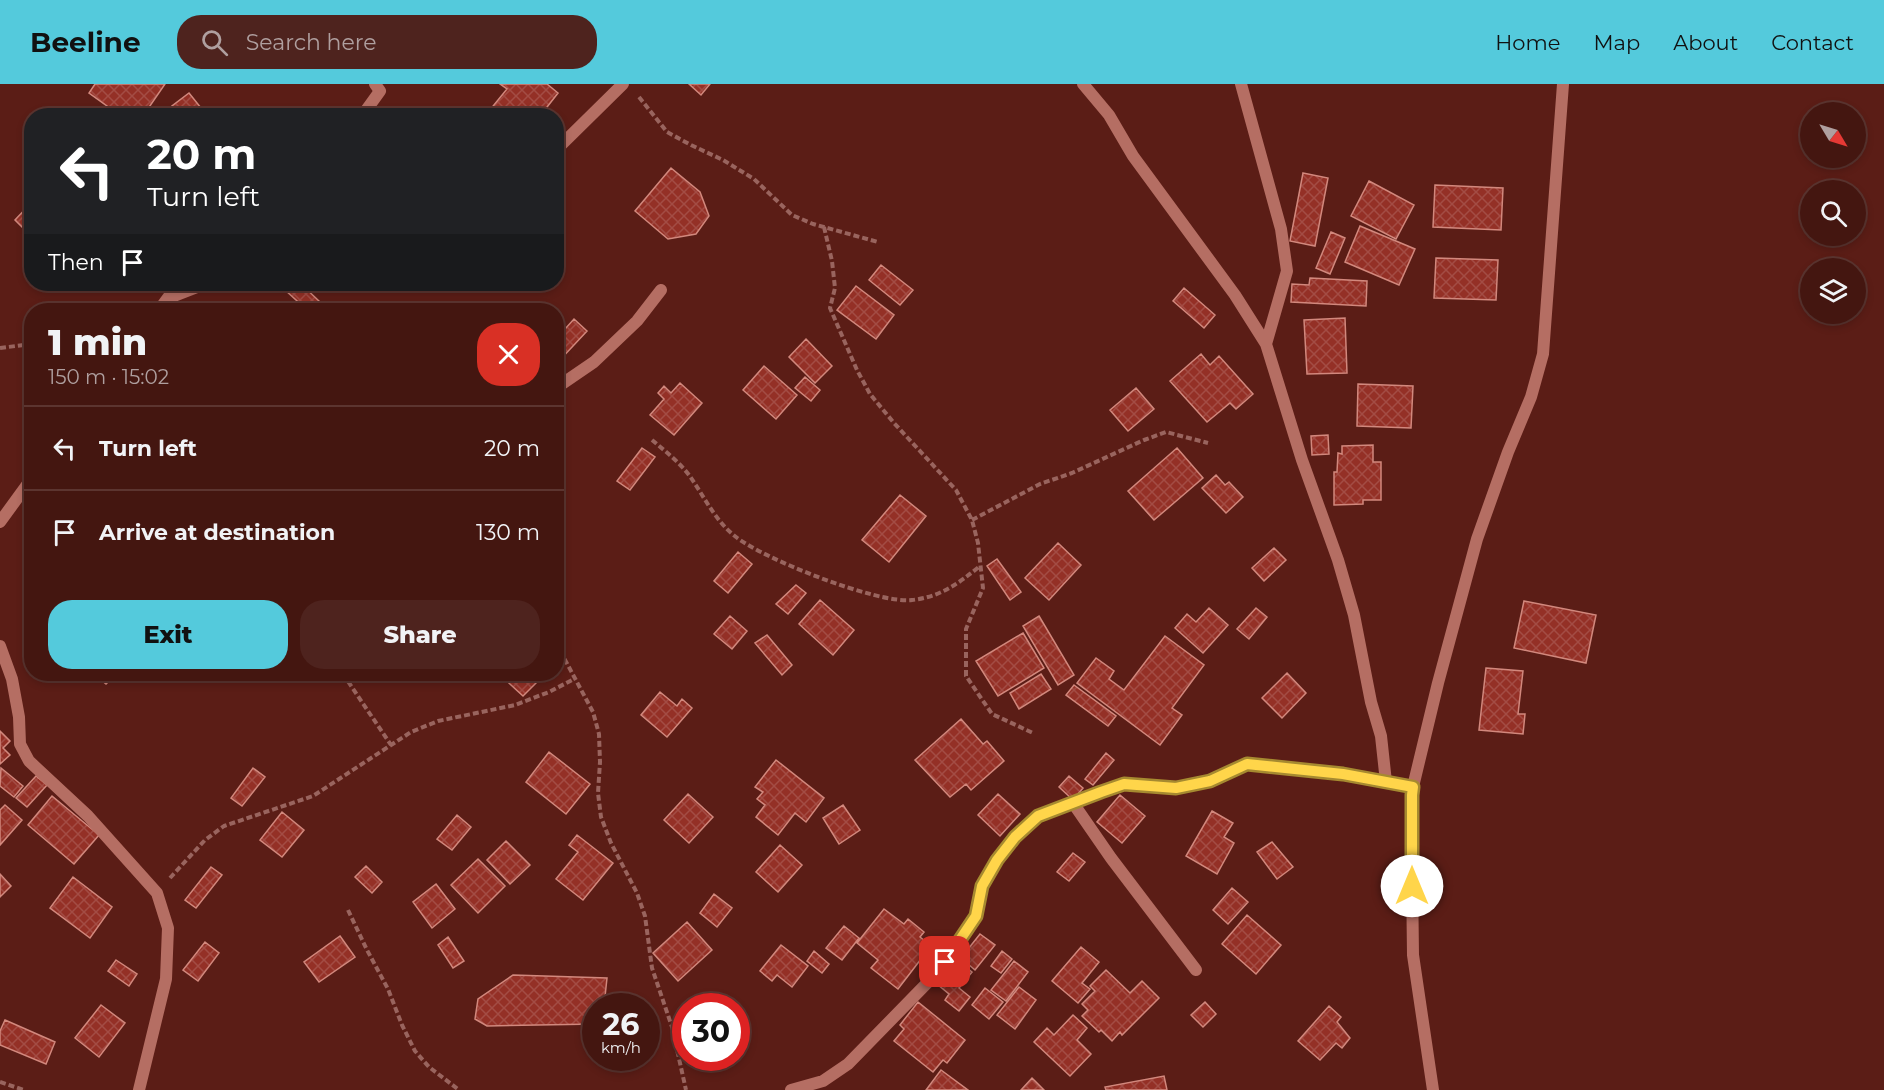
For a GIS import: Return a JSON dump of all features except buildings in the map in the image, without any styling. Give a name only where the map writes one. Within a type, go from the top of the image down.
[{"type":"street","points":[[564,143],[623,84]]},
{"type":"street","points":[[1083,84],[1109,115],[1133,156],[1187,233],[1235,295],[1266,344],[1354,615],[1371,702],[1381,736],[1386,782]]},
{"type":"street","points":[[1241,84],[1281,229],[1287,271],[1266,344]]},
{"type":"street","points":[[1433,1090],[1413,955],[1413,787],[1477,539],[1508,452],[1531,397],[1543,354],[1563,84]]},
{"type":"street","points":[[367,108],[380,86]]},
{"type":"street","points":[[564,383],[594,362],[638,321],[662,290]]},
{"type":"street","points":[[165,303],[173,291]]},
{"type":"street","points":[[169,298],[187,291]]},
{"type":"street","points":[[0,522],[24,494]]},
{"type":"street","points":[[0,646],[12,679],[19,717],[20,744],[29,761],[88,816],[157,893],[168,928],[166,979],[139,1090]]},
{"type":"street","points":[[791,1090],[823,1080],[848,1064],[933,978],[957,947],[976,916],[982,886],[997,860],[1015,837],[1038,816],[1124,784],[1176,788],[1210,781],[1247,764],[1343,774],[1413,787]]},
{"type":"street","points":[[1073,803],[1111,858],[1196,970]]},
{"type":"path","points":[[636,92],[667,132],[723,160],[754,179],[792,215],[824,227],[878,242]]},
{"type":"path","points":[[824,227],[832,261],[835,288],[830,308],[857,370],[870,394],[956,490],[972,520],[978,543],[983,588],[966,629],[966,676],[992,714],[1033,733]]},
{"type":"path","points":[[0,348],[24,345]]},
{"type":"path","points":[[972,520],[1040,484],[1072,473],[1166,432],[1208,443]]},
{"type":"path","points":[[652,440],[687,473],[717,519],[736,537],[769,556],[818,577],[887,598],[909,600],[944,592],[960,583],[981,566]]},
{"type":"path","points":[[564,659],[593,712],[599,734],[598,793],[601,817],[611,843],[637,893],[645,916],[652,968],[672,1027],[686,1090]]},
{"type":"path","points":[[157,893],[205,840],[224,826],[313,796],[411,732],[438,721],[515,705],[549,692],[574,679]]},
{"type":"path","points":[[348,681],[391,745]]},
{"type":"path","points":[[348,910],[366,950],[388,989],[415,1051],[429,1067],[459,1090]]},
{"type":"path","points":[[0,1082],[24,1090]]},
{"type":"route","points":[[945,962],[976,916],[982,886],[997,860],[1028,824],[1038,816],[1124,784],[1176,788],[1210,781],[1247,764],[1343,774],[1413,787],[1412,886]]}]
